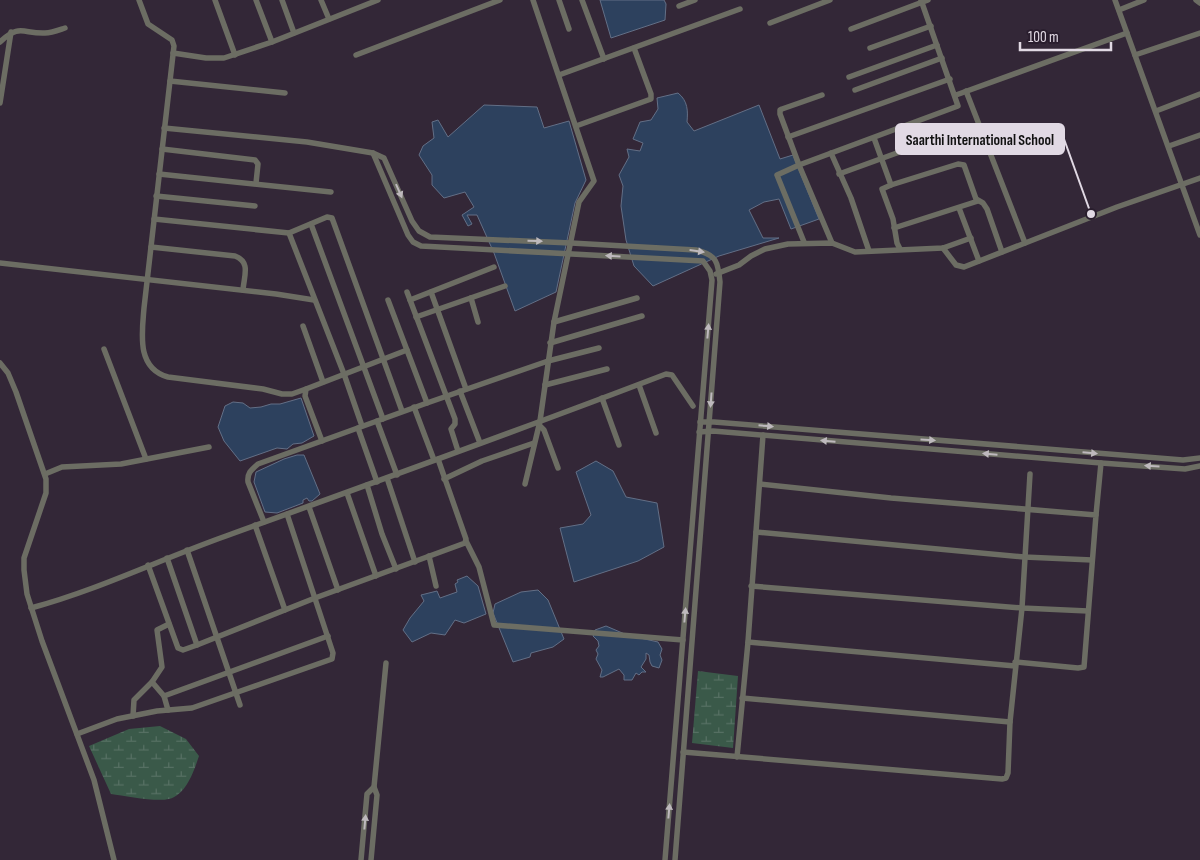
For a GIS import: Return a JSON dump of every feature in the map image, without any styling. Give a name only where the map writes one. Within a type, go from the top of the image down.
[{"type":"street","points":[[139,0],[148,24],[174,42],[144,308],[142,346],[148,362],[158,374],[168,378],[292,394],[407,350]]},
{"type":"street","points":[[215,0],[235,55]]},
{"type":"street","points":[[256,0],[272,42]]},
{"type":"street","points":[[282,0],[294,33]]},
{"type":"street","points":[[321,0],[329,19]]},
{"type":"street","points":[[173,53],[214,59],[224,58],[272,42],[378,0]]},
{"type":"street","points":[[356,55],[500,0]]},
{"type":"street","points":[[525,484],[539,423],[550,343],[579,202],[594,181],[533,0]]},
{"type":"street","points":[[559,0],[569,29]]},
{"type":"street","points":[[582,0],[604,59]]},
{"type":"street","points":[[679,6],[695,0]]},
{"type":"street","points":[[770,24],[830,0]]},
{"type":"street","points":[[1115,0],[1200,235]]},
{"type":"street","points":[[1119,10],[1144,0]]},
{"type":"street","points":[[1196,0],[1200,4]]},
{"type":"street","points":[[804,242],[777,178],[779,173],[956,107],[958,103],[937,45],[924,1],[850,29]]},
{"type":"street","points":[[559,75],[740,9]]},
{"type":"street","points":[[870,48],[931,26]]},
{"type":"street","points":[[0,42],[11,32],[47,33],[65,28]]},
{"type":"street","points":[[0,103],[11,32]]},
{"type":"street","points":[[956,95],[1127,33]]},
{"type":"street","points":[[1135,55],[1200,33]]},
{"type":"street","points":[[849,77],[937,45]]},
{"type":"street","points":[[576,126],[651,99],[651,94],[634,48]]},
{"type":"street","points":[[855,90],[942,58]]},
{"type":"street","points":[[788,136],[950,79]]},
{"type":"street","points":[[170,81],[285,93]]},
{"type":"street","points":[[966,91],[1025,243]]},
{"type":"street","points":[[1156,111],[1200,94]]},
{"type":"street","points":[[822,95],[780,110],[788,136],[832,244]]},
{"type":"street","points":[[164,128],[307,142],[373,153],[384,158],[412,221],[424,236],[696,250],[708,253],[713,257],[720,282],[676,860]]},
{"type":"street","points":[[839,174],[960,130]]},
{"type":"street","points":[[1169,146],[1200,135]]},
{"type":"street","points":[[874,138],[891,185]]},
{"type":"street","points":[[162,149],[255,160],[258,164],[256,183]]},
{"type":"street","points":[[373,153],[408,235],[420,246],[703,261],[710,270],[700,422],[665,860]]},
{"type":"street","points":[[831,153],[851,198],[869,251]]},
{"type":"street","points":[[900,249],[882,190],[891,185],[962,164],[978,201],[983,203],[987,209],[1002,252]]},
{"type":"street","points":[[159,174],[331,192]]},
{"type":"street","points":[[943,248],[956,265],[964,267],[1200,178]]},
{"type":"street","points":[[156,196],[255,206]]},
{"type":"street","points":[[894,228],[978,201]]},
{"type":"street","points":[[959,208],[980,261]]},
{"type":"street","points":[[154,219],[289,233],[330,217],[333,220],[402,412]]},
{"type":"street","points":[[311,224],[364,366],[397,475]]},
{"type":"street","points":[[289,233],[344,374],[377,482]]},
{"type":"street","points":[[711,276],[739,265],[750,256],[765,249],[788,244],[804,242],[832,244],[855,252],[943,248],[971,238]]},
{"type":"street","points":[[151,247],[235,256],[241,259],[246,268],[243,290]]},
{"type":"street","points":[[0,263],[243,290],[314,300]]},
{"type":"street","points":[[410,300],[494,267]]},
{"type":"street","points":[[416,317],[505,286]]},
{"type":"street","points":[[407,292],[455,419],[455,424],[451,429],[458,452]]},
{"type":"street","points":[[431,292],[480,443]]},
{"type":"street","points":[[471,298],[478,322]]},
{"type":"street","points":[[554,322],[637,298]]},
{"type":"street","points":[[388,300],[427,403]]},
{"type":"street","points":[[550,343],[642,316]]},
{"type":"street","points":[[303,326],[323,382]]},
{"type":"street","points":[[264,522],[247,476],[258,464],[414,407],[548,361],[599,348]]},
{"type":"street","points":[[104,349],[146,459]]},
{"type":"street","points":[[0,363],[8,373],[16,392],[44,474],[46,493],[24,558],[25,581],[31,608],[100,800],[114,860]]},
{"type":"street","points":[[545,384],[607,369]]},
{"type":"street","points":[[31,608],[70,596],[187,550],[397,475],[669,374],[674,378],[693,406]]},
{"type":"street","points":[[639,385],[656,433]]},
{"type":"street","points":[[306,389],[305,396],[322,441]]},
{"type":"street","points":[[602,398],[619,446]]},
{"type":"street","points":[[414,407],[444,479],[466,541],[479,567],[494,625],[683,640]]},
{"type":"street","points":[[700,422],[1183,460],[1200,458]]},
{"type":"street","points":[[539,423],[544,430],[558,468]]},
{"type":"street","points":[[699,432],[1185,469],[1200,466]]},
{"type":"street","points":[[737,757],[748,642],[763,436]]},
{"type":"street","points":[[444,479],[482,461],[534,443]]},
{"type":"street","points":[[44,474],[68,466],[121,464],[209,446]]},
{"type":"street","points":[[748,642],[1084,668],[1100,463]]},
{"type":"street","points":[[683,752],[1004,779],[1008,773],[1010,722],[1022,608],[1030,474]]},
{"type":"street","points":[[387,478],[415,562]]},
{"type":"street","points":[[760,484],[891,498],[1096,515]]},
{"type":"street","points":[[367,485],[382,534],[396,569]]},
{"type":"street","points":[[347,493],[376,576]]},
{"type":"street","points":[[309,507],[338,590]]},
{"type":"street","points":[[77,734],[117,719],[157,711],[192,708],[332,660],[334,655],[287,514]]},
{"type":"street","points":[[255,525],[285,610]]},
{"type":"street","points":[[756,532],[1024,557],[1092,560]]},
{"type":"street","points":[[148,566],[178,648],[183,650],[315,598],[463,544],[466,541]]},
{"type":"street","points":[[187,550],[218,636],[228,674],[240,705]]},
{"type":"street","points":[[429,556],[436,586]]},
{"type":"street","points":[[167,558],[197,645]]},
{"type":"street","points":[[751,586],[1022,608],[1088,611]]},
{"type":"street","points":[[133,716],[134,700],[152,682],[162,667],[157,630],[169,624]]},
{"type":"street","points":[[164,696],[328,636]]},
{"type":"street","points":[[371,860],[377,795],[374,787],[386,662]]},
{"type":"street","points":[[152,682],[164,696],[168,710]]},
{"type":"street","points":[[742,698],[1010,722]]},
{"type":"street","points":[[361,860],[367,794],[374,787]]},
{"type":"green space","points":[[698,671],[738,676],[733,748],[692,743]]},
{"type":"green space","points":[[160,726],[186,739],[199,756],[185,788],[175,797],[163,800],[111,794],[89,746],[129,729]]},
{"type":"water","points":[[600,0],[664,0],[666,4],[665,20],[611,38]]},
{"type":"water","points":[[678,93],[686,103],[687,122],[694,131],[759,105],[780,159],[793,155],[819,219],[791,229],[779,199],[764,202],[749,210],[763,238],[779,238],[719,256],[653,286],[634,266],[626,240],[621,206],[623,186],[619,175],[629,157],[627,149],[640,151],[643,143],[633,139],[640,122],[651,120],[658,109],[657,98]]},
{"type":"water","points":[[484,105],[537,107],[544,128],[569,121],[586,180],[575,203],[556,292],[515,311],[494,253],[477,215],[467,215],[472,224],[468,226],[462,215],[474,207],[465,192],[444,198],[432,185],[432,175],[419,155],[423,146],[434,138],[432,122],[438,120],[448,137]]},
{"type":"water","points":[[301,398],[314,436],[302,443],[293,444],[287,449],[277,448],[240,461],[224,441],[218,427],[225,406],[233,402],[243,403],[250,408],[261,407]]},
{"type":"water","points":[[297,455],[304,455],[320,494],[312,501],[309,501],[307,498],[303,500],[303,503],[277,513],[265,512],[254,482],[256,472]]},
{"type":"water","points":[[596,461],[613,471],[626,497],[657,503],[664,547],[638,561],[574,582],[560,528],[583,524],[591,515],[576,472]]},
{"type":"water","points":[[467,576],[478,586],[486,614],[464,623],[455,620],[445,635],[431,633],[412,642],[403,630],[424,601],[421,595],[437,591],[440,598],[457,592],[455,584],[458,582],[457,580]]},
{"type":"water","points":[[538,590],[548,600],[564,639],[553,647],[531,653],[530,657],[513,662],[493,613],[495,604],[521,592]]},
{"type":"water","points":[[606,626],[627,635],[658,642],[662,649],[660,655],[662,660],[659,668],[652,666],[649,655],[646,653],[646,659],[641,667],[646,672],[642,672],[639,675],[636,673],[632,680],[624,680],[624,675],[619,669],[600,677],[602,670],[596,659],[598,654],[596,650],[599,646],[598,641],[593,636],[595,630]]},
{"type":"place","name":"Saarthi International School","points":[[1091,214]]}]
